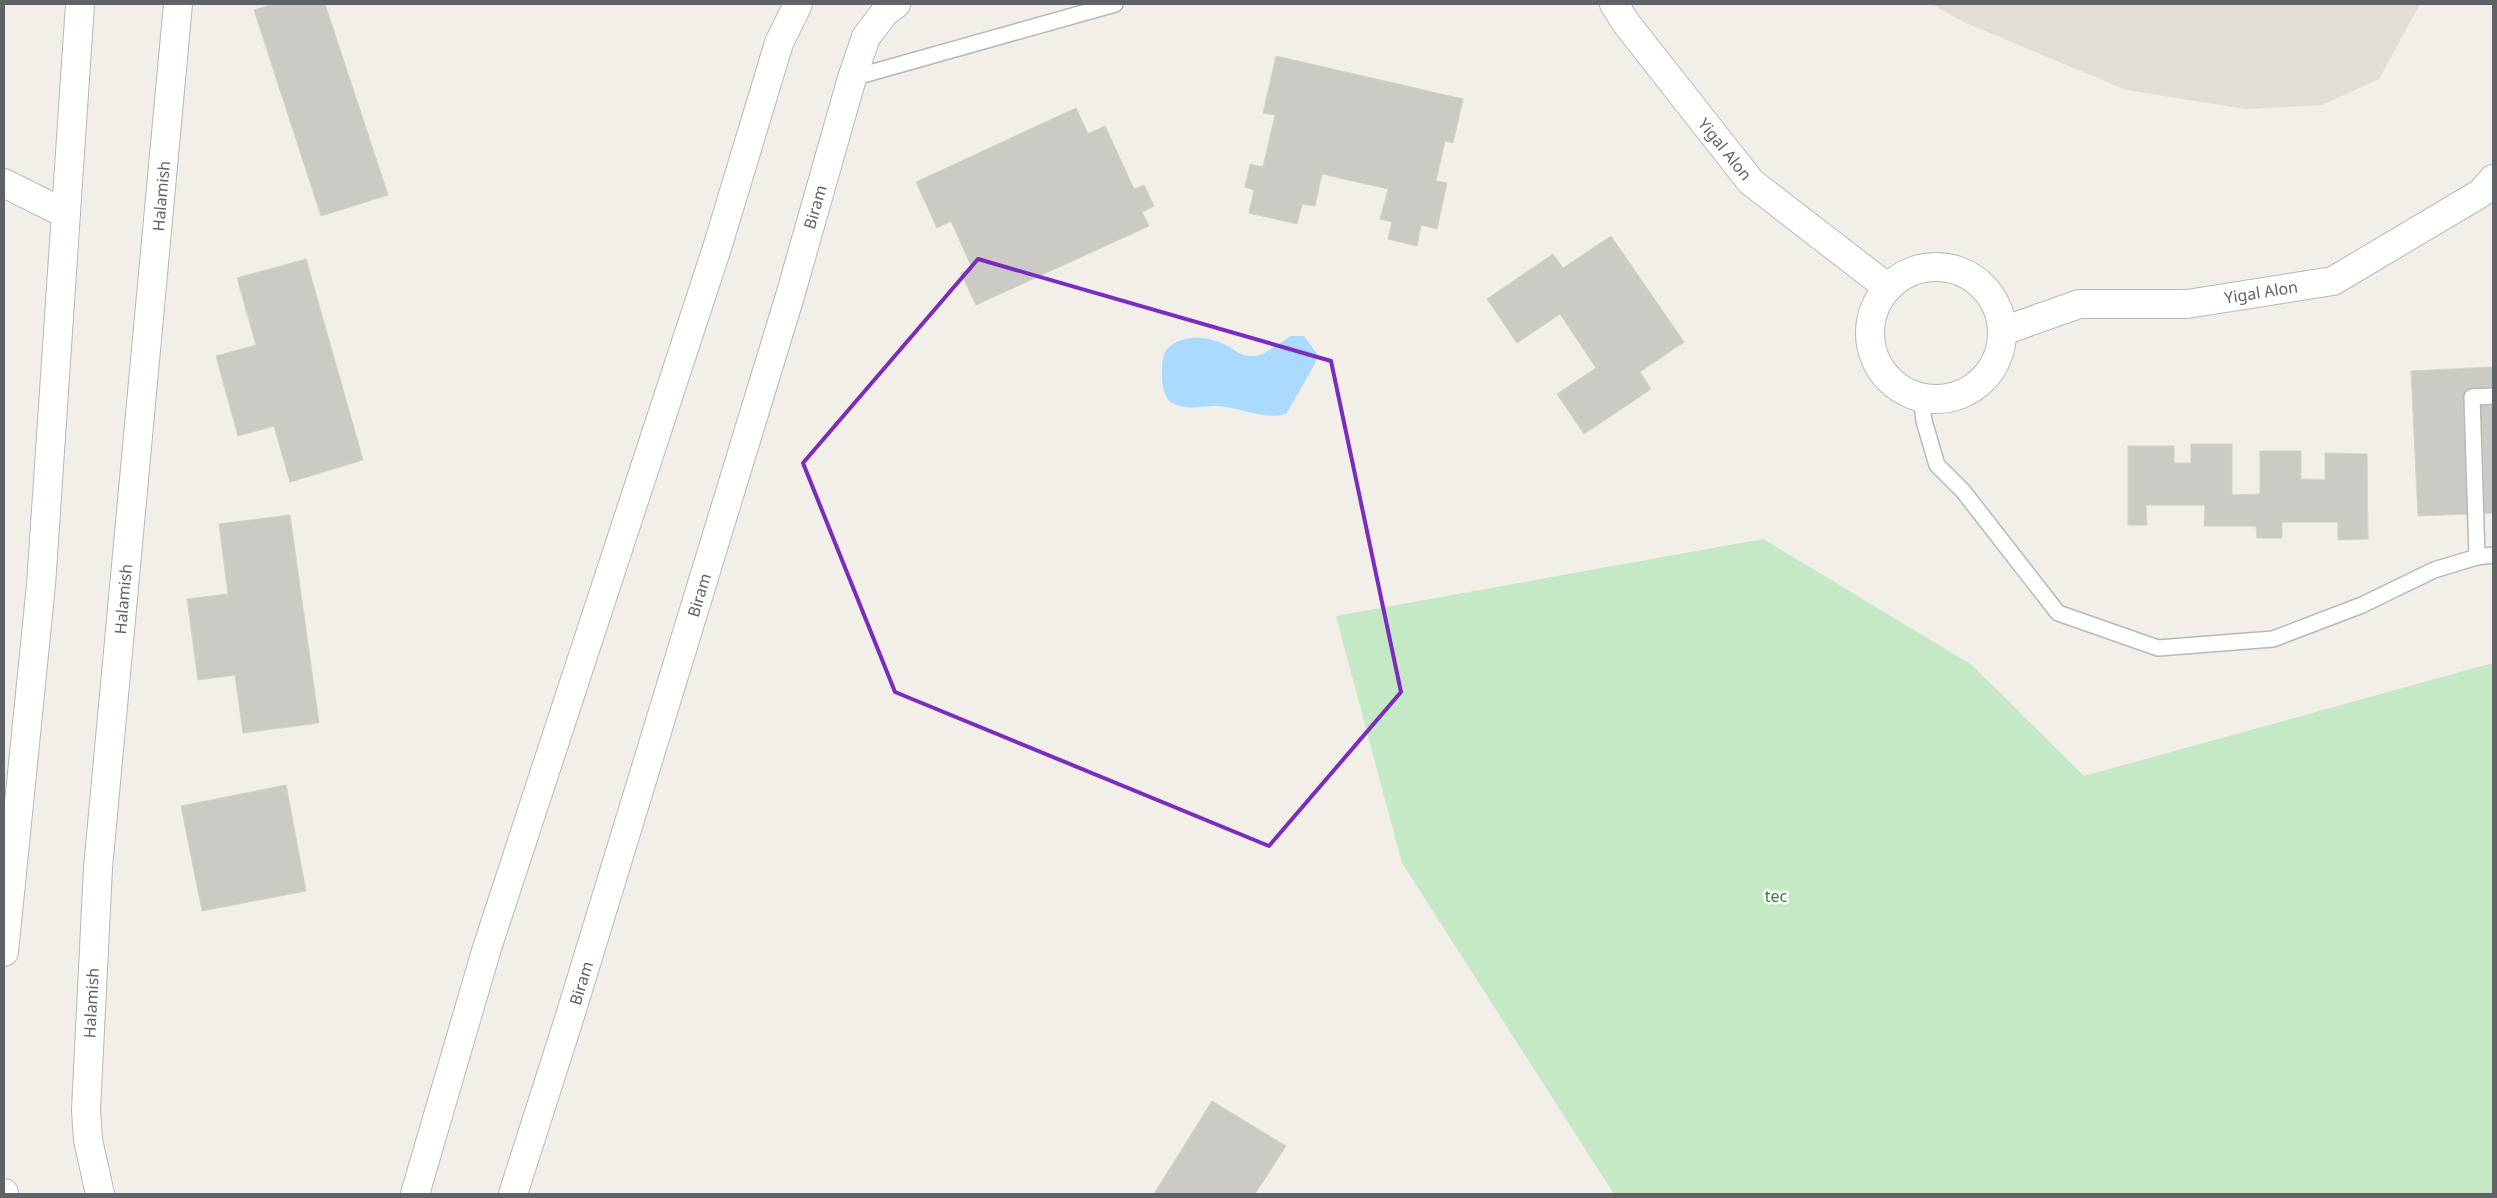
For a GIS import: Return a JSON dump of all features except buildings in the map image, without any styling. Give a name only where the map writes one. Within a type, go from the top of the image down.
[{"type":"street","points":[[4,952],[41,585],[80,4]]},
{"type":"street","name":"Halamish","points":[[100,1194],[88,1140],[86,1110],[98,868],[178,4]]},
{"type":"street","points":[[415,1194],[487,948],[714,257],[779,43],[798,4]]},
{"type":"street","name":"Biram","points":[[513,1194],[570,1016],[781,324],[852,78],[866,38],[885,12],[896,4]]},
{"type":"street","name":"Yigal Alon","points":[[1614,4],[1626,23],[1750,182],[1887,287]]},
{"type":"street","name":"Yigal Alon","points":[[2003,331],[2078,304],[2187,304],[2333,281],[2481,193],[2493,179]]},
{"type":"street","points":[[4,183],[66,214]]},
{"type":"street","points":[[1926,266],[1953,268],[1979,281],[1992,296],[1998,307],[2003,331],[2000,352],[1992,370],[1972,389],[1947,399],[1921,398],[1901,390],[1883,374],[1873,357],[1869,332],[1873,310],[1887,287],[1904,274],[1926,266]]},
{"type":"lane","points":[[852,78],[1115,4]]},
{"type":"lane","points":[[2477,557],[2472,397],[2493,396]]},
{"type":"lane","points":[[1921,398],[1924,421],[1937,465],[1963,491],[2058,613],[2158,648],[2273,639],[2362,605],[2434,570],[2477,557],[2493,555]]},
{"type":"highlighted area","points":[[978,259],[1331,361],[1401,692],[1269,846],[895,692],[803,463]]},
{"type":"shaded area","points":[[1931,4],[2420,4],[2379,79],[2322,105],[2246,109],[2126,90],[1964,22]]},
{"type":"green space","name":"tec","points":[[1763,539],[1972,665],[2084,776],[2493,663],[2493,1194],[1614,1194],[1402,863],[1336,616]]},
{"type":"water","points":[[1291,336],[1304,336],[1317,354],[1315,364],[1286,414],[1269,416],[1219,406],[1183,407],[1171,402],[1164,392],[1162,370],[1164,354],[1170,346],[1177,342],[1191,338],[1214,340],[1242,354],[1252,356],[1262,354]]}]
